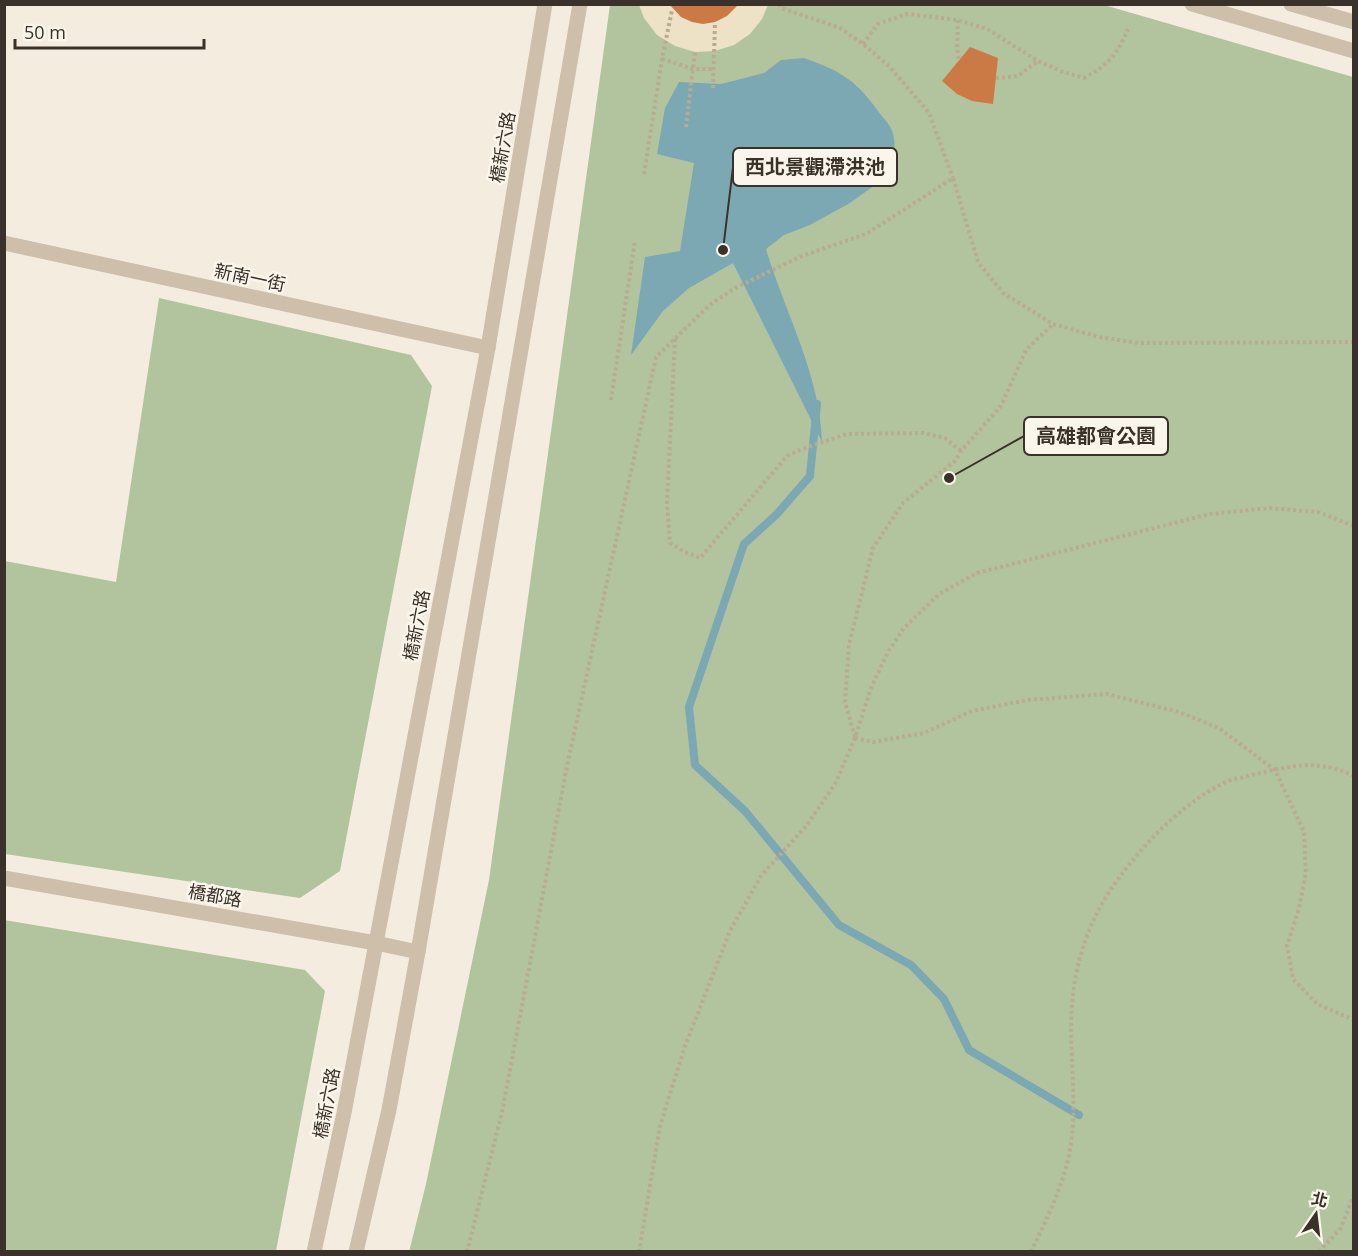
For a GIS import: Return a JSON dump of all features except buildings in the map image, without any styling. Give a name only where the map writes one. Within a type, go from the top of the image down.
[{"type":"street","name":"橋新六路","points":[[314,1251],[344,1113],[488,348],[545,4]]},
{"type":"street","points":[[356,1251],[389,1110],[418,952],[580,4]]},
{"type":"street","points":[[1192,4],[1353,51]]},
{"type":"street","points":[[1292,4],[1353,22]]},
{"type":"street","name":"新南一街","points":[[4,243],[488,348]]},
{"type":"street","name":"橋都路","points":[[4,878],[418,952]]},
{"type":"path","points":[[779,4],[781,8],[840,28],[863,44],[908,86],[929,112],[953,178],[978,262],[1003,293],[1053,324],[1099,337],[1138,343],[1353,342]]},
{"type":"path","points":[[644,174],[672,10]]},
{"type":"path","points":[[863,44],[878,24],[907,14],[958,20],[987,29],[1038,61],[1084,78],[1098,70],[1118,53],[1128,29]]},
{"type":"path","points":[[958,20],[959,60]]},
{"type":"path","points":[[713,88],[715,22]]},
{"type":"path","points":[[686,127],[695,52]]},
{"type":"path","points":[[662,59],[693,69],[714,69]]},
{"type":"path","points":[[996,78],[1018,76],[1038,61]]},
{"type":"path","points":[[467,1251],[502,1112],[567,766],[656,357],[712,303],[737,287],[802,256],[866,234],[953,178]]},
{"type":"path","points":[[611,400],[635,241]]},
{"type":"path","points":[[855,738],[845,702],[849,645],[873,548],[903,503],[956,461],[961,452],[1001,406],[1026,350],[1053,324]]},
{"type":"path","points":[[675,339],[667,502],[670,543],[683,552],[700,558],[787,456],[802,448],[847,434],[923,433],[945,438],[961,452]]},
{"type":"path","points":[[639,1251],[660,1126],[685,1046],[730,931],[761,876],[807,825],[835,784],[855,738],[871,688],[888,652],[904,628],[939,594],[977,573],[1210,514],[1270,508],[1318,512],[1353,526]]},
{"type":"path","points":[[855,738],[873,742],[924,733],[972,711],[1028,700],[1107,694],[1179,712],[1219,728],[1275,770],[1304,832],[1306,873],[1298,912],[1287,946],[1293,979],[1317,1004],[1353,1020]]},
{"type":"path","points":[[1030,1251],[1059,1191],[1068,1158],[1075,1110],[1072,1005],[1079,961],[1095,917],[1127,866],[1176,814],[1227,781],[1307,764],[1341,770],[1353,776]]},
{"type":"path","points":[[1318,1251],[1341,1228],[1353,1194]]},
{"type":"green space","points":[[610,5],[1104,5],[1353,77],[1353,1251],[409,1252],[426,1184],[489,880]]},
{"type":"green space","points":[[159,298],[411,355],[432,386],[340,871],[300,898],[5,854],[5,561],[116,582]]},
{"type":"green space","points":[[4,920],[305,970],[325,991],[276,1251],[5,1251]]},
{"type":"shaded area","points":[[639,5],[768,5],[762,19],[750,34],[734,45],[715,51],[695,52],[675,46],[657,35],[644,18]]},
{"type":"water","points":[[804,58],[839,73],[856,85],[890,126],[894,139],[894,154],[889,175],[850,203],[810,225],[784,235],[766,249],[815,392],[822,442],[733,263],[689,288],[663,311],[631,355],[645,257],[680,251],[694,163],[657,154],[665,108],[679,82],[721,84],[764,73],[781,60]]},
{"type":"waterway","points":[[817,404],[810,476],[776,515],[744,544],[689,707],[695,765],[745,811],[839,925],[911,965],[944,999],[969,1050],[1079,1115]]},
{"type":"place","name":"西北景觀滯洪池","points":[[723,250]]},
{"type":"place","name":"高雄都會公園","points":[[949,478]]}]
